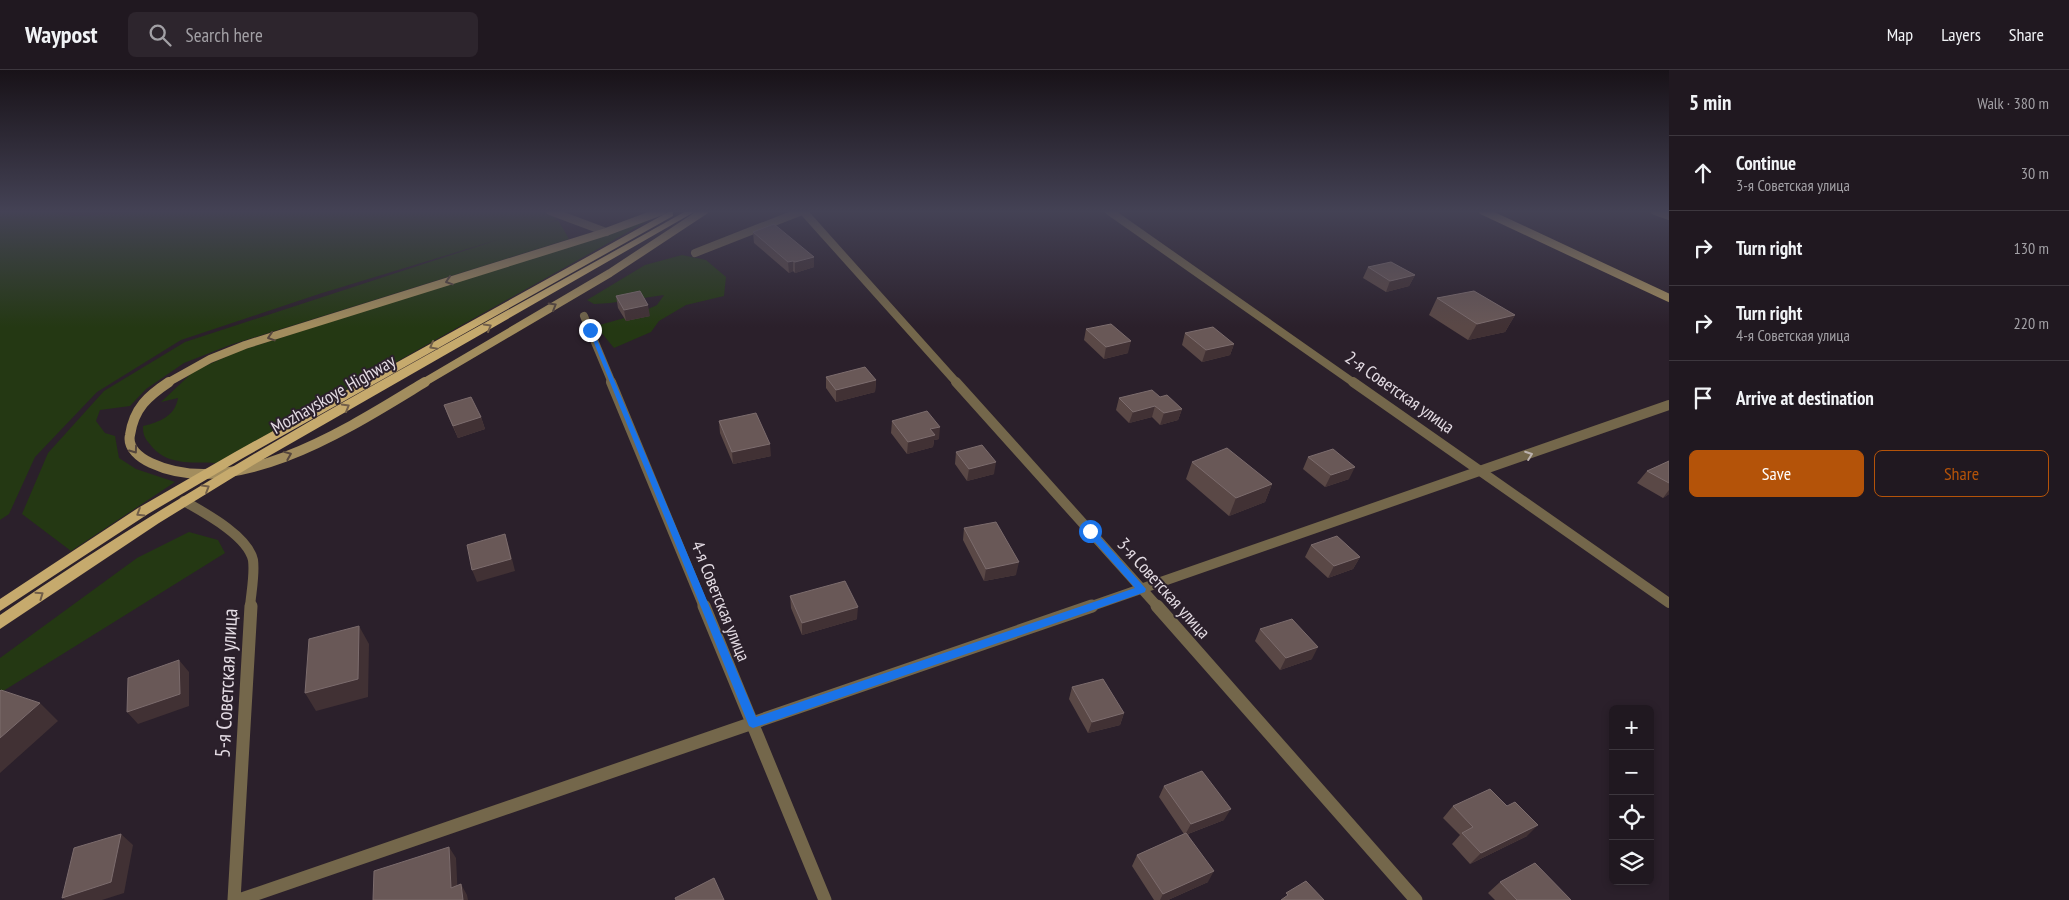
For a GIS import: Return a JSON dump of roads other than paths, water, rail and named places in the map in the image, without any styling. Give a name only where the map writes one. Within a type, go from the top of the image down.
[{"type":"main road","points":[[550,250],[202,362],[167,381],[140,406],[132,419],[128,431],[129,443],[137,455],[152,464],[172,471],[218,472],[247,468],[278,459],[344,429],[615,270],[646,250]]},
{"type":"main road","name":"Mozhayskoye Highway","points":[[0,606],[143,511],[605,250]]},
{"type":"main road","name":"Mozhayskoye Highway","points":[[0,623],[70,574],[184,501],[624,250]]},
{"type":"main road","points":[[1566,250],[1669,298]]},
{"type":"street","points":[[695,253],[703,250]]},
{"type":"street","name":"3-я Советская улица","points":[[838,250],[1142,589],[1416,900]]},
{"type":"street","name":"2-я Советская улица","points":[[1166,250],[1669,603]]},
{"type":"street","name":"4-я Советская улица","points":[[584,316],[825,900]]},
{"type":"street","points":[[239,900],[1483,471],[1669,405]]},
{"type":"street","name":"5-я Советская улица","points":[[184,501],[214,518],[249,549],[253,562],[234,900]]}]
